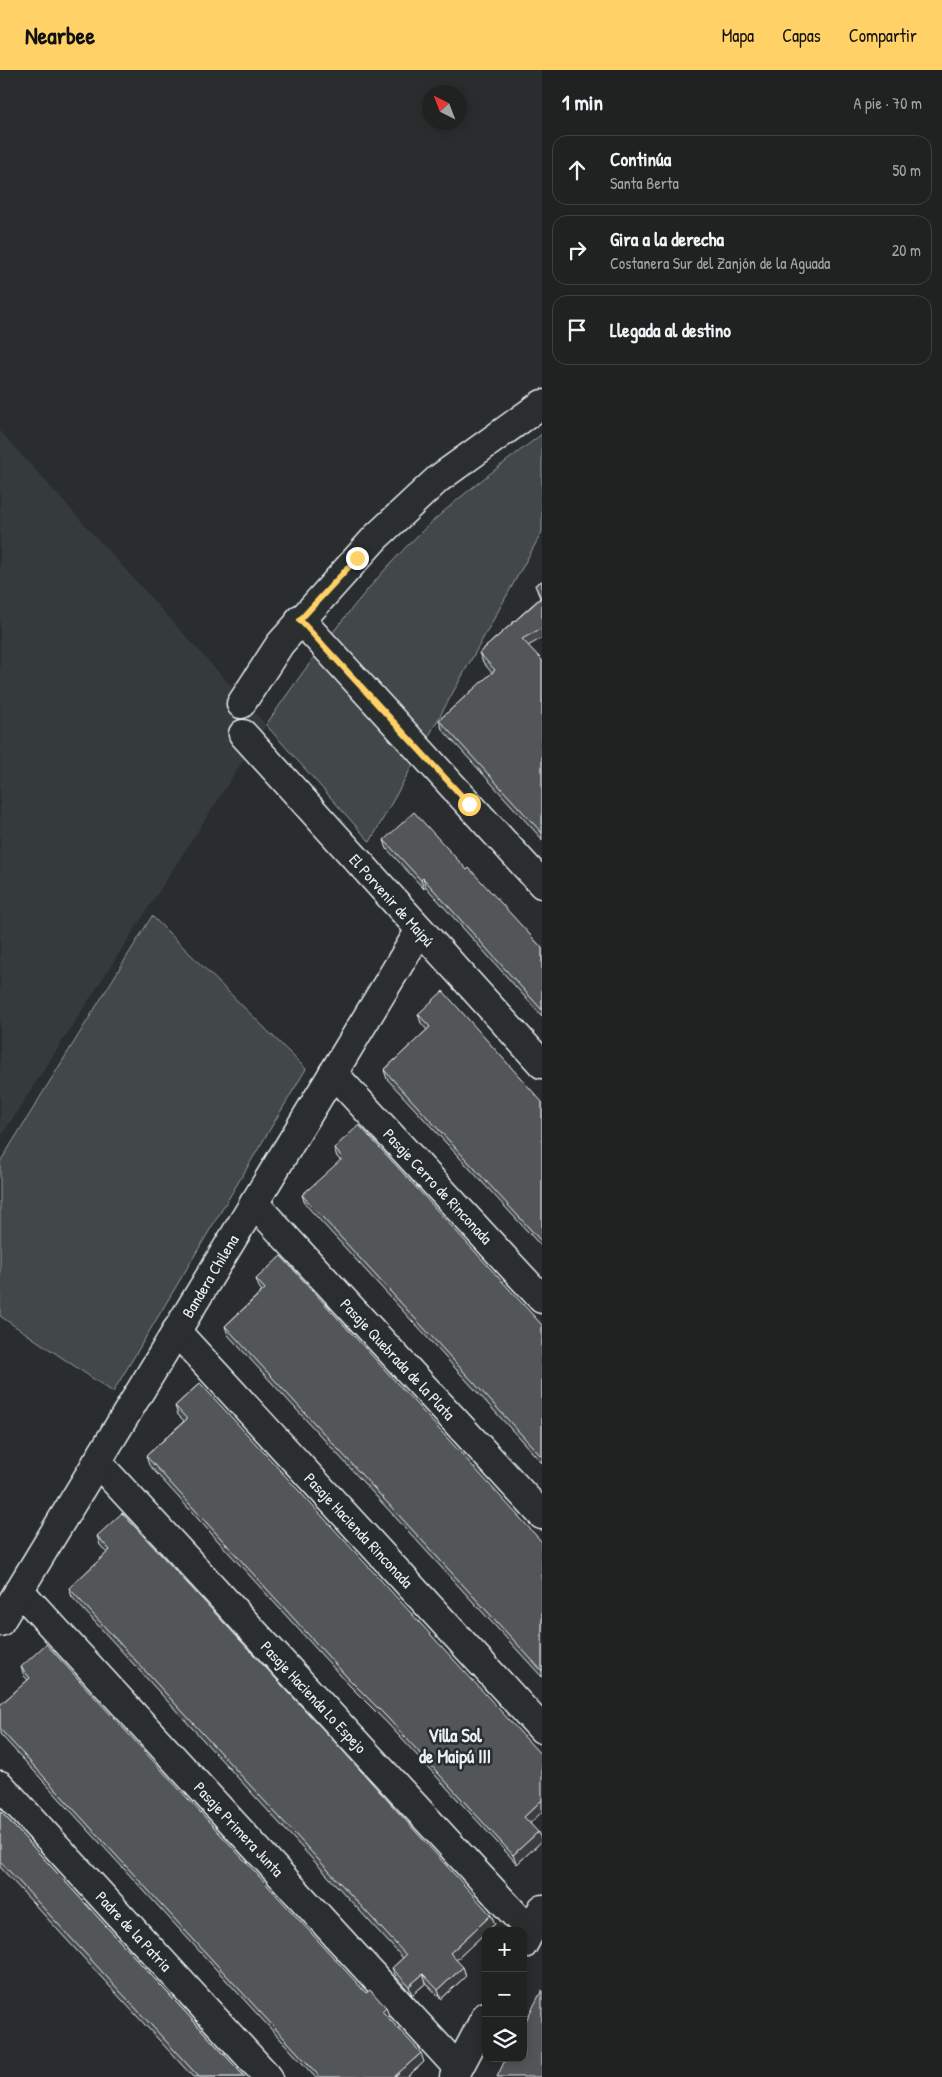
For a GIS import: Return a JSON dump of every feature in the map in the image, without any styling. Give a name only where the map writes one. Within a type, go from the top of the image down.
[{"type":"street","points":[[241,704],[280,644],[376,537],[438,479],[542,404]]},
{"type":"street","points":[[300,620],[542,884]]},
{"type":"street","name":"El Porvenir de Maipú","points":[[243,734],[542,1064]]},
{"type":"street","name":"Bandera Chilena","points":[[0,1622],[420,930]]},
{"type":"street","name":"Pasaje Cerro de Rinconada","points":[[333,1072],[542,1299]]},
{"type":"street","name":"Pasaje Quebrada de la Plata","points":[[254,1203],[542,1515]]},
{"type":"street","name":"Pasaje Hacienda Rinconada","points":[[176,1331],[542,1729]]},
{"type":"street","name":"Pasaje Hacienda Lo Espejo","points":[[97,1462],[532,1928]]},
{"type":"street","name":"Pasaje Primera Junta","points":[[19,1590],[456,2072]]},
{"type":"street","name":"Padre de la Patria","points":[[0,1786],[268,2077]]},
{"type":"street","points":[[456,2072],[485,2017]]},
{"type":"shaded area","points":[[0,431],[266,725],[0,1138]]},
{"type":"shaded area","points":[[542,434],[542,532],[370,842],[266,725],[333,633],[387,567],[456,501]]},
{"type":"shaded area","points":[[152,916],[306,1069],[113,1392],[0,1316],[0,1162]]},
{"type":"building","points":[[542,581],[542,628],[522,639],[542,660],[542,833],[439,720],[495,670],[479,653],[541,598],[535,585]]},
{"type":"building","points":[[414,812],[467,870],[469,868],[542,948],[542,1010],[423,878],[421,880],[384,840]]},
{"type":"building","points":[[443,991],[542,1102],[542,1242],[384,1070],[430,1027],[418,1014]]},
{"type":"building","points":[[359,1125],[542,1325],[542,1457],[302,1195],[343,1158],[334,1148]]},
{"type":"building","points":[[281,1256],[542,1542],[542,1671],[225,1326],[265,1289],[256,1279]]},
{"type":"building","points":[[200,1383],[542,1756],[542,1800],[524,1817],[538,1832],[513,1855],[385,1715],[347,1677],[146,1456],[187,1419],[175,1406]]},
{"type":"building","points":[[122,1513],[343,1751],[491,1915],[450,1953],[463,1967],[438,1990],[423,1974],[409,1986],[392,1968],[406,1955],[69,1588],[110,1550],[97,1536]]},
{"type":"building","points":[[46,1644],[366,1993],[370,1990],[386,2007],[382,2011],[421,2053],[394,2077],[320,2077],[0,1729],[0,1705],[30,1678],[21,1667]]},
{"type":"building","points":[[0,1811],[245,2077],[199,2077],[0,1861]]},
{"type":"building","points":[[542,1990],[542,2077],[497,2077],[504,2062],[527,2062],[527,2018]]},
{"type":"district","name":"Villa Sol de Maipú III","points":[[455,1746]]},
{"type":"route","points":[[357,558],[300,620],[469,804]]}]
